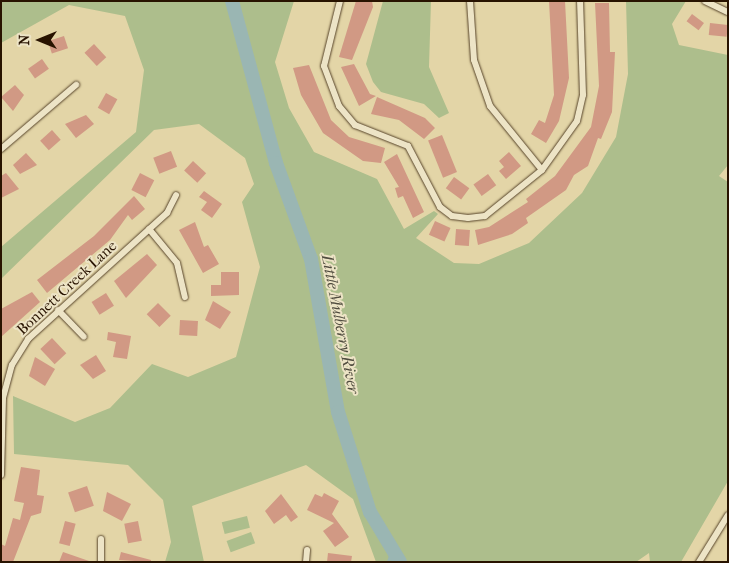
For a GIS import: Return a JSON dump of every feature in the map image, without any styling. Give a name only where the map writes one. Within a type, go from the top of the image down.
[{"type":"street","points":[[340,1],[324,66],[329,87],[355,125],[408,146],[440,207],[452,216],[485,216],[542,170],[577,121],[583,95],[580,1]]},
{"type":"street","points":[[470,1],[474,60],[490,106],[542,170]]},
{"type":"street","points":[[704,1],[728,12]]},
{"type":"street","points":[[1,149],[76,85]]},
{"type":"street","name":"Bonnett Creek Lane","points":[[1,475],[3,398],[12,365],[28,339],[167,213],[176,195]]},
{"type":"street","points":[[149,229],[177,263],[185,297]]},
{"type":"street","points":[[58,310],[84,337]]},
{"type":"street","points":[[699,562],[728,515]]},
{"type":"street","points":[[101,538],[101,562]]},
{"type":"street","points":[[306,562],[307,550]]},
{"type":"green space","points":[[1,1],[294,1],[275,62],[289,108],[314,152],[377,179],[404,229],[434,211],[438,214],[416,238],[454,263],[479,264],[529,243],[582,193],[616,137],[628,74],[626,1],[686,1],[672,24],[679,45],[728,55],[728,165],[719,176],[728,182],[728,481],[681,562],[650,562],[649,553],[636,562],[376,562],[353,499],[306,465],[192,506],[204,562],[165,562],[171,542],[163,500],[128,465],[14,454],[13,396],[75,422],[110,408],[152,364],[188,377],[236,357],[260,267],[242,202],[254,184],[245,158],[199,124],[154,130],[1,279],[1,247],[136,132],[144,70],[125,16],[69,5],[1,43]]},
{"type":"green space","points":[[383,1],[431,1],[429,67],[449,113],[439,118],[424,104],[381,92],[373,82],[366,64]]},
{"type":"green space","points":[[247,516],[250,528],[225,534],[222,522]]},
{"type":"green space","points":[[251,532],[255,543],[231,552],[227,541]]},
{"type":"building","points":[[356,1],[372,1],[373,7],[352,60],[339,57]]},
{"type":"building","points":[[549,1],[565,1],[569,78],[559,121],[546,143],[531,134],[539,120],[545,123],[554,95]]},
{"type":"building","points":[[595,3],[609,3],[610,52],[615,52],[612,112],[601,139],[598,138],[588,166],[574,175],[566,190],[526,218],[528,223],[512,234],[478,245],[475,230],[489,227],[528,202],[526,199],[555,176],[591,127],[599,86]]},
{"type":"building","points":[[692,14],[704,23],[699,30],[687,21]]},
{"type":"building","points":[[710,23],[728,25],[727,37],[709,35]]},
{"type":"building","points":[[64,36],[68,48],[52,54],[48,41]]},
{"type":"building","points":[[94,44],[106,57],[97,66],[84,53]]},
{"type":"building","points":[[42,59],[49,69],[35,79],[28,69]]},
{"type":"building","points":[[354,64],[370,94],[376,96],[359,106],[341,67]]},
{"type":"building","points":[[309,65],[331,120],[349,137],[385,148],[381,163],[363,161],[323,133],[301,95],[293,68]]},
{"type":"building","points":[[15,85],[24,95],[13,111],[1,97]]},
{"type":"building","points":[[106,93],[117,99],[109,114],[98,108]]},
{"type":"building","points":[[377,97],[425,118],[435,128],[424,139],[399,120],[371,114]]},
{"type":"building","points":[[86,115],[94,124],[76,138],[65,124]]},
{"type":"building","points":[[52,130],[61,140],[49,150],[40,141]]},
{"type":"building","points":[[442,135],[457,172],[443,178],[428,141]]},
{"type":"building","points":[[171,151],[177,167],[159,174],[153,158]]},
{"type":"building","points":[[509,152],[521,166],[506,179],[499,171],[504,167],[499,161]]},
{"type":"building","points":[[26,153],[37,165],[20,174],[13,165]]},
{"type":"building","points":[[397,154],[424,212],[413,218],[403,196],[398,198],[395,188],[399,187],[384,162]]},
{"type":"building","points":[[193,161],[206,173],[197,183],[184,171]]},
{"type":"building","points":[[6,173],[19,189],[1,198],[1,176]]},
{"type":"building","points":[[140,173],[154,180],[146,197],[131,190]]},
{"type":"building","points":[[488,174],[496,185],[482,196],[473,185]]},
{"type":"building","points":[[454,177],[469,188],[461,199],[446,188]]},
{"type":"building","points":[[204,191],[222,204],[212,218],[201,210],[207,202],[199,197]]},
{"type":"building","points":[[134,196],[145,209],[132,220],[128,215],[110,240],[47,293],[37,280],[94,236]]},
{"type":"building","points":[[435,221],[451,228],[444,242],[429,235]]},
{"type":"building","points":[[195,222],[204,247],[208,245],[219,264],[203,273],[179,230]]},
{"type":"building","points":[[456,229],[470,230],[469,246],[455,245]]},
{"type":"building","points":[[147,254],[157,265],[126,298],[114,281]]},
{"type":"building","points":[[221,272],[239,272],[239,295],[211,296],[211,285],[221,285]]},
{"type":"building","points":[[32,292],[40,302],[1,337],[1,309]]},
{"type":"building","points":[[106,293],[114,306],[100,315],[92,302]]},
{"type":"building","points":[[213,301],[231,312],[220,329],[205,320]]},
{"type":"building","points":[[158,303],[171,316],[159,327],[147,314]]},
{"type":"building","points":[[180,320],[198,321],[197,336],[179,335]]},
{"type":"building","points":[[108,332],[131,336],[127,359],[113,357],[116,342],[107,340]]},
{"type":"building","points":[[52,338],[66,353],[55,364],[40,349]]},
{"type":"building","points":[[96,355],[106,371],[93,379],[80,365]]},
{"type":"building","points":[[35,357],[55,369],[45,386],[29,376]]},
{"type":"building","points":[[21,467],[40,470],[37,495],[44,496],[41,513],[31,516],[13,562],[1,562],[1,544],[5,546],[13,518],[20,520],[24,503],[14,501]]},
{"type":"building","points":[[87,486],[94,506],[75,512],[68,493]]},
{"type":"building","points":[[107,492],[131,504],[122,521],[103,511]]},
{"type":"building","points":[[324,493],[339,501],[332,514],[349,537],[335,547],[323,531],[334,523],[307,510],[315,494],[322,497]]},
{"type":"building","points":[[281,494],[298,517],[291,522],[286,515],[274,524],[265,511]]},
{"type":"building","points":[[65,521],[76,524],[70,546],[59,543]]},
{"type":"building","points":[[138,521],[142,541],[128,543],[124,524]]},
{"type":"building","points":[[63,552],[89,561],[89,562],[59,562]]},
{"type":"building","points":[[121,552],[151,560],[151,562],[119,560]]},
{"type":"building","points":[[328,553],[352,556],[351,562],[327,562]]},
{"type":"waterway","name":"Little Mulberry River","points":[[232,1],[276,163],[311,259],[338,412],[370,512],[400,562]]},
{"type":"waterway","points":[[388,562],[391,553]]}]
